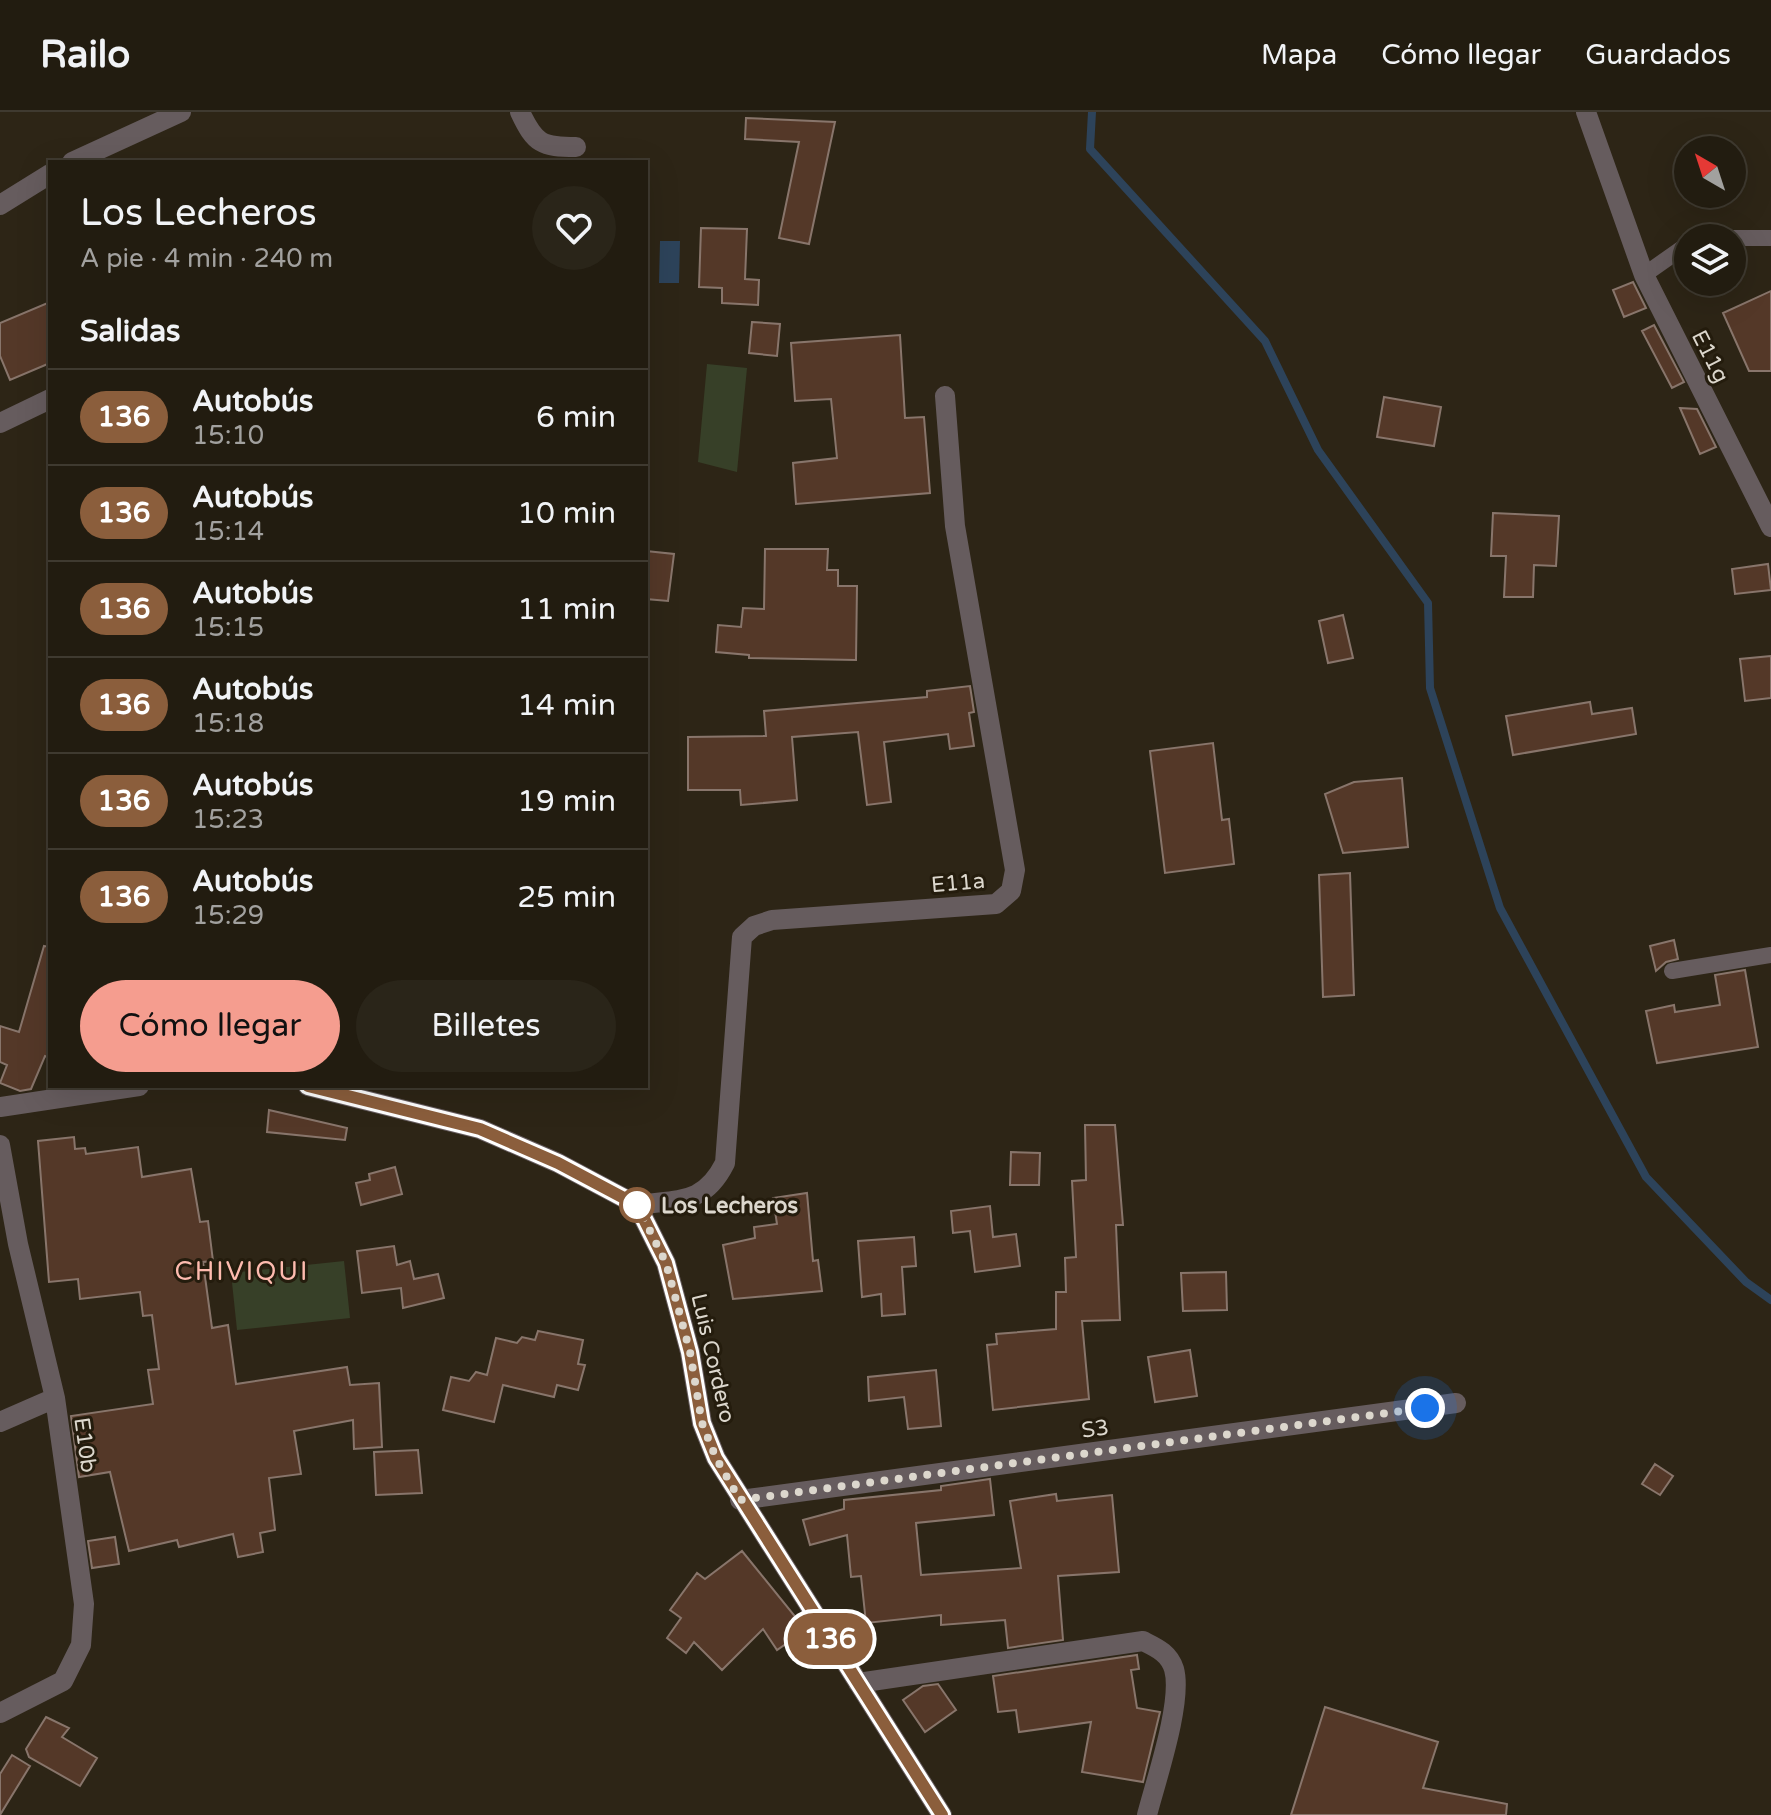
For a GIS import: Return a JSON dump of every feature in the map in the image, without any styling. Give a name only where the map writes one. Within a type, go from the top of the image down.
[{"type":"street","points":[[76,160],[181,112]]},
{"type":"street","points":[[520,112],[533,137],[547,147],[576,147]]},
{"type":"street","name":"E11g","points":[[1586,112],[1644,275],[1771,527]]},
{"type":"street","points":[[0,205],[48,175]]},
{"type":"street","name":"E11a","points":[[637,1205],[701,1196],[715,1183],[725,1163],[742,937],[754,926],[772,920],[996,904],[1011,891],[1015,870],[955,526],[945,396]]},
{"type":"street","points":[[0,423],[48,400]]},
{"type":"street","points":[[0,1107],[126,1088]]},
{"type":"street","points":[[324,1088],[381,1095],[480,1129],[558,1163],[637,1205]]},
{"type":"street","name":"E10b","points":[[0,1145],[18,1244],[55,1398],[84,1604],[81,1645],[63,1681],[0,1713]]},
{"type":"street","name":"Luis Cordero","points":[[637,1205],[666,1263],[690,1352],[702,1423],[716,1458],[942,1815]]},
{"type":"street","points":[[0,1422],[55,1398]]},
{"type":"street","name":"S3","points":[[740,1500],[1456,1403]]},
{"type":"street","points":[[858,1683],[1143,1641],[1164,1651],[1174,1667],[1177,1691],[1147,1815]]},
{"type":"lane","points":[[1746,238],[1771,238]]},
{"type":"lane","points":[[1644,275],[1674,254]]},
{"type":"lane","points":[[1672,971],[1771,955]]},
{"type":"green space","points":[[707,364],[747,368],[737,472],[698,462]]},
{"type":"green space","points":[[344,1261],[350,1318],[237,1330],[231,1273]]},
{"type":"water","points":[[660,241],[680,241],[679,283],[659,283]]},
{"type":"building","points":[[746,118],[835,122],[809,244],[779,238],[799,142],[745,139]]},
{"type":"building","points":[[701,228],[747,229],[745,279],[759,280],[758,305],[722,303],[722,288],[699,287]]},
{"type":"building","points":[[1633,282],[1646,308],[1624,317],[1613,290]]},
{"type":"building","points":[[1771,291],[1771,371],[1749,371],[1723,313]]},
{"type":"building","points":[[48,303],[48,364],[10,380],[0,356],[0,323]]},
{"type":"building","points":[[752,322],[780,324],[777,356],[749,353]]},
{"type":"building","points":[[1654,325],[1684,382],[1672,388],[1642,331]]},
{"type":"building","points":[[900,335],[905,418],[924,417],[930,493],[796,504],[793,463],[837,458],[831,399],[795,401],[791,343]]},
{"type":"building","points":[[1384,397],[1441,407],[1434,446],[1377,437]]},
{"type":"building","points":[[1680,408],[1697,409],[1716,447],[1700,454]]},
{"type":"building","points":[[1493,513],[1559,516],[1556,566],[1534,565],[1533,597],[1504,597],[1506,556],[1491,556]]},
{"type":"building","points":[[765,549],[828,549],[827,570],[838,570],[838,586],[857,586],[856,660],[749,658],[749,655],[716,652],[718,625],[741,627],[743,608],[764,609]]},
{"type":"building","points":[[648,551],[674,554],[668,601],[648,599]]},
{"type":"building","points":[[1768,564],[1771,590],[1735,594],[1732,569]]},
{"type":"building","points":[[1343,615],[1353,658],[1328,663],[1319,621]]},
{"type":"building","points":[[1771,656],[1771,698],[1745,701],[1740,659]]},
{"type":"building","points":[[970,686],[974,712],[969,713],[974,746],[950,749],[948,734],[884,742],[891,802],[867,805],[858,732],[792,737],[797,800],[741,805],[740,790],[688,790],[688,737],[766,736],[764,711],[927,697],[927,691]]},
{"type":"building","points":[[1590,702],[1592,714],[1632,708],[1636,734],[1513,755],[1506,716]]},
{"type":"building","points":[[1213,743],[1222,820],[1229,819],[1234,864],[1165,873],[1150,751]]},
{"type":"building","points":[[1402,778],[1408,847],[1343,853],[1325,794],[1354,782]]},
{"type":"building","points":[[1350,873],[1354,995],[1323,997],[1319,875]]},
{"type":"building","points":[[1674,940],[1678,959],[1666,962],[1656,971],[1650,946]]},
{"type":"building","points":[[44,946],[48,947],[48,1057],[45,1056],[31,1089],[20,1091],[0,1083],[7,1065],[0,1062],[0,1026],[19,1032]]},
{"type":"building","points":[[1745,970],[1758,1047],[1657,1063],[1646,1011],[1674,1005],[1675,1012],[1720,1005],[1715,975]]},
{"type":"building","points":[[269,1110],[347,1128],[345,1140],[267,1132]]},
{"type":"building","points":[[1085,1125],[1115,1125],[1123,1225],[1116,1225],[1120,1320],[1082,1321],[1089,1399],[993,1410],[987,1345],[997,1344],[996,1334],[1056,1329],[1056,1292],[1066,1292],[1065,1258],[1076,1257],[1072,1181],[1086,1180]]},
{"type":"building","points":[[74,1137],[75,1149],[85,1148],[86,1154],[138,1147],[142,1177],[191,1169],[200,1222],[208,1221],[213,1261],[203,1262],[212,1328],[228,1325],[236,1384],[347,1367],[350,1385],[379,1383],[382,1447],[354,1449],[353,1420],[294,1431],[301,1474],[269,1478],[275,1530],[260,1533],[263,1552],[238,1557],[233,1534],[179,1547],[177,1540],[129,1551],[110,1472],[79,1477],[71,1416],[153,1404],[148,1370],[159,1369],[152,1315],[143,1316],[140,1292],[80,1299],[78,1279],[49,1282],[38,1141]]},
{"type":"building","points":[[1011,1152],[1040,1153],[1039,1185],[1010,1185]]},
{"type":"building","points":[[395,1167],[402,1194],[361,1205],[356,1183],[370,1180],[369,1174]]},
{"type":"building","points":[[807,1193],[813,1261],[818,1260],[822,1291],[733,1299],[723,1245],[755,1238],[754,1227],[777,1224],[773,1198]]},
{"type":"building","points":[[990,1206],[993,1237],[1016,1234],[1020,1266],[975,1272],[970,1231],[953,1233],[951,1211]]},
{"type":"building","points":[[914,1237],[916,1266],[902,1267],[905,1314],[882,1316],[881,1294],[862,1297],[858,1241]]},
{"type":"building","points":[[394,1246],[397,1265],[410,1261],[414,1279],[438,1274],[444,1298],[403,1308],[401,1288],[362,1293],[357,1251]]},
{"type":"building","points":[[1226,1272],[1227,1310],[1183,1311],[1181,1273]]},
{"type":"building","points":[[538,1331],[583,1340],[578,1364],[585,1365],[578,1390],[557,1385],[554,1397],[503,1385],[494,1422],[443,1410],[451,1377],[469,1381],[476,1372],[487,1375],[496,1338],[517,1343],[522,1337],[535,1340]]},
{"type":"building","points":[[1190,1350],[1197,1396],[1155,1402],[1148,1357]]},
{"type":"building","points":[[936,1370],[941,1426],[908,1429],[904,1397],[869,1401],[868,1377]]},
{"type":"building","points":[[418,1450],[422,1493],[376,1495],[374,1452]]},
{"type":"building","points":[[1655,1464],[1673,1476],[1660,1495],[1642,1484]]},
{"type":"building","points":[[990,1479],[994,1515],[916,1523],[921,1575],[1021,1568],[1010,1501],[1056,1494],[1057,1501],[1112,1495],[1119,1572],[1058,1576],[1063,1640],[1008,1648],[1005,1620],[941,1625],[941,1615],[866,1623],[861,1576],[851,1577],[847,1535],[810,1545],[803,1520],[844,1509],[844,1500],[941,1490],[941,1486]]},
{"type":"building","points":[[115,1537],[119,1564],[92,1568],[88,1541]]},
{"type":"building","points":[[742,1551],[806,1630],[777,1650],[763,1629],[722,1670],[694,1642],[686,1653],[667,1638],[681,1618],[670,1610],[697,1573],[705,1579]]},
{"type":"building","points":[[1137,1655],[1139,1669],[1131,1670],[1137,1708],[1160,1712],[1143,1782],[1082,1772],[1091,1722],[1019,1732],[1016,1710],[998,1712],[993,1676]]},
{"type":"building","points":[[938,1684],[956,1710],[925,1732],[903,1700],[923,1686]]},
{"type":"building","points":[[1325,1707],[1438,1742],[1423,1788],[1507,1804],[1506,1815],[1291,1815]]},
{"type":"building","points":[[46,1717],[69,1728],[62,1737],[97,1758],[80,1786],[29,1757],[26,1749]]},
{"type":"building","points":[[12,1755],[30,1766],[0,1815],[0,1774]]},
{"type":"waterway","points":[[1092,112],[1090,149],[1265,341],[1318,450],[1428,603],[1430,688],[1500,908],[1646,1177],[1746,1282],[1771,1300]]},
{"type":"bus line","name":"136","points":[[322,1088],[480,1129],[558,1163],[637,1205],[666,1263],[690,1352],[702,1423],[716,1458],[942,1815]]},
{"type":"place","name":"Los Lecheros","points":[[637,1205]]},
{"type":"district","name":"CHIVIQUI","points":[[242,1271]]},
{"type":"route","points":[[637,1205],[666,1263],[690,1352],[702,1423],[716,1458],[740,1500],[1425,1408]]}]
